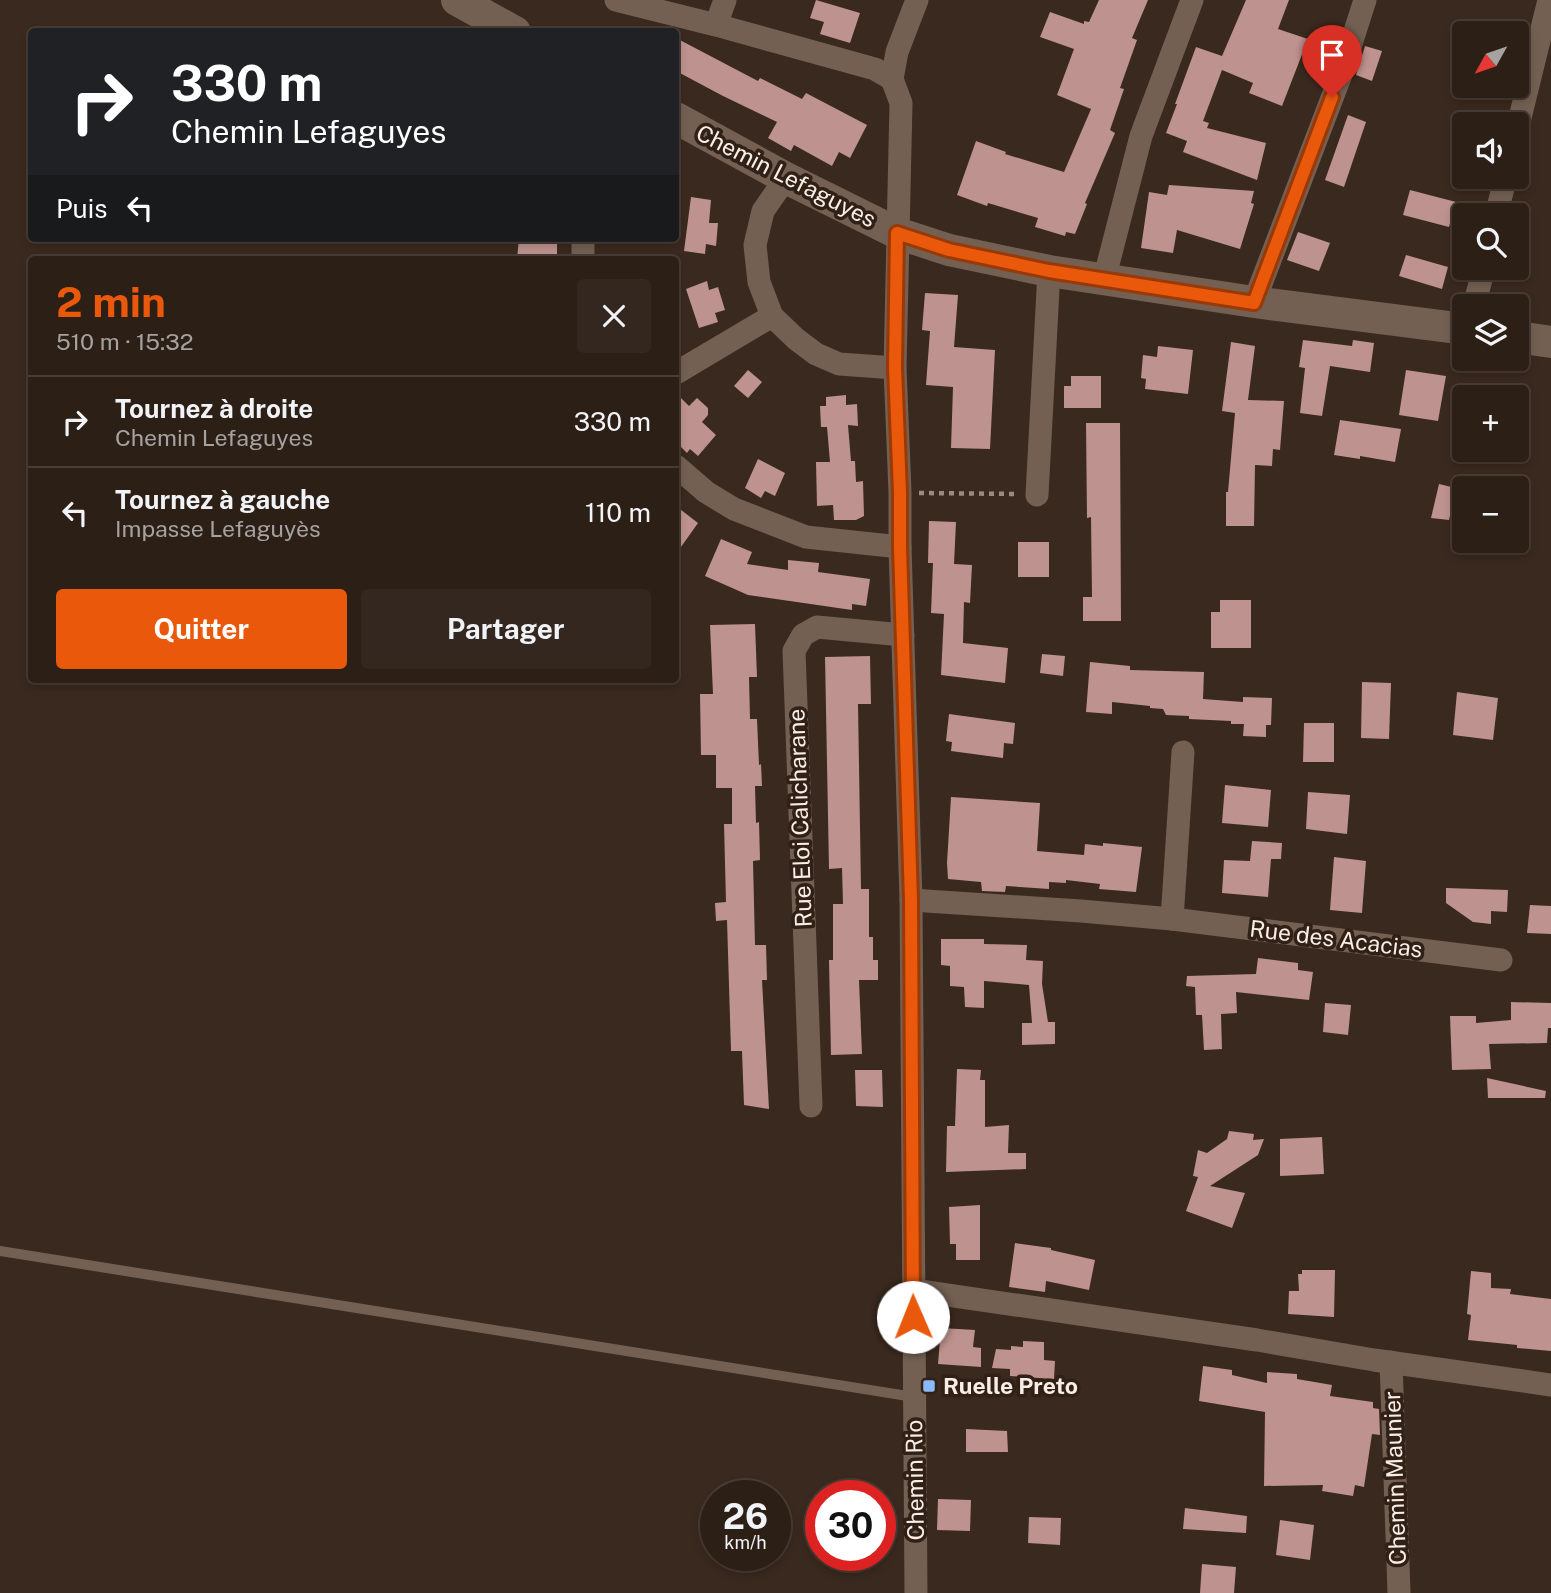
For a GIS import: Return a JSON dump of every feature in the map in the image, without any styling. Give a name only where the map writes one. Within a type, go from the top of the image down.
[{"type":"main road","points":[[457,0],[508,28]]},
{"type":"main road","name":"Chemin Lefaguyes","points":[[679,120],[786,178],[897,233],[949,250],[1049,271],[1254,303],[1452,326]]},
{"type":"main road","points":[[1529,339],[1551,342]]},
{"type":"street","points":[[616,0],[875,69],[892,79]]},
{"type":"street","points":[[716,25],[725,0]]},
{"type":"street","name":"Chemin Lefaguyes","points":[[897,233],[901,103],[892,79],[897,52],[917,0]]},
{"type":"street","points":[[1104,280],[1141,136],[1192,0]]},
{"type":"street","points":[[1254,303],[1342,72],[1365,0]]},
{"type":"street","points":[[1521,112],[1549,0]]},
{"type":"street","points":[[786,178],[763,211],[755,245],[759,282],[772,316],[816,354],[839,364],[895,368]]},
{"type":"street","name":"Chemin Rio","points":[[897,233],[895,368],[911,900],[916,1593]]},
{"type":"street","points":[[1037,495],[1049,271]]},
{"type":"street","points":[[679,371],[772,316]]},
{"type":"street","points":[[679,469],[706,492],[734,509],[806,537],[900,547]]},
{"type":"street","name":"Rue Eloi Calicharane","points":[[811,1106],[794,651],[803,635],[817,627],[903,635]]},
{"type":"street","points":[[1172,919],[1183,752]]},
{"type":"street","name":"Rue des Acacias","points":[[911,900],[1172,919],[1501,960]]},
{"type":"street","points":[[913,1290],[1551,1385]]},
{"type":"street","name":"Chemin Maunier","points":[[1391,1362],[1399,1593]]},
{"type":"lane","points":[[0,1251],[914,1397]]},
{"type":"path","points":[[900,492],[1037,495]]},
{"type":"building","points":[[816,0],[860,13],[850,43],[820,34],[824,22],[810,18]]},
{"type":"building","points":[[1099,0],[1148,0],[1132,38],[1137,40],[1120,88],[1124,89],[1110,130],[1115,133],[1085,203],[1087,204],[1075,234],[1066,232],[1065,236],[1035,227],[1038,218],[988,203],[987,206],[957,195],[976,141],[1006,152],[1005,154],[1064,172],[1091,109],[1057,95],[1074,49],[1040,37],[1050,12],[1084,24],[1084,21],[1089,22]]},
{"type":"building","points":[[1246,0],[1289,0],[1278,29],[1308,39],[1282,106],[1249,93],[1253,83],[1222,70],[1203,121],[1209,123],[1207,128],[1266,143],[1257,180],[1183,152],[1187,141],[1166,133],[1196,47],[1222,56]]},
{"type":"building","points":[[679,40],[758,81],[760,78],[802,99],[806,93],[867,125],[850,158],[839,152],[832,166],[794,145],[791,151],[768,138],[777,122],[679,73]]},
{"type":"building","points":[[1365,46],[1382,51],[1372,81],[1356,75]]},
{"type":"building","points":[[1348,115],[1366,122],[1344,187],[1325,180]]},
{"type":"building","points":[[1169,185],[1254,191],[1251,203],[1254,204],[1240,249],[1177,230],[1173,253],[1141,248],[1149,192],[1167,195]]},
{"type":"building","points":[[1410,190],[1456,202],[1452,203],[1449,227],[1403,215]]},
{"type":"building","points":[[691,197],[711,200],[709,223],[718,223],[716,246],[706,244],[705,254],[684,251]]},
{"type":"building","points":[[1298,232],[1330,243],[1319,271],[1287,260]]},
{"type":"building","points":[[519,242],[557,242],[557,256],[517,256]]},
{"type":"building","points":[[1406,255],[1448,267],[1442,289],[1399,276]]},
{"type":"building","points":[[707,281],[709,290],[718,287],[725,310],[715,313],[718,322],[699,328],[686,289]]},
{"type":"building","points":[[925,293],[958,295],[954,347],[995,350],[990,449],[951,448],[953,387],[926,385],[930,331],[922,330]]},
{"type":"building","points":[[1303,340],[1352,346],[1353,340],[1374,343],[1370,372],[1330,366],[1322,416],[1300,413],[1305,368],[1299,367]]},
{"type":"building","points":[[1231,342],[1255,346],[1248,400],[1284,401],[1280,450],[1273,449],[1272,466],[1255,465],[1254,526],[1226,526],[1226,492],[1235,413],[1222,411]]},
{"type":"building","points":[[1158,346],[1193,350],[1188,394],[1145,389],[1146,379],[1141,378],[1143,355],[1157,357]]},
{"type":"building","points":[[748,370],[762,382],[748,398],[734,386]]},
{"type":"building","points":[[1406,370],[1446,376],[1438,421],[1399,415]]},
{"type":"building","points":[[1071,376],[1101,376],[1101,408],[1064,408],[1064,386],[1071,386]]},
{"type":"building","points":[[846,395],[846,405],[857,404],[858,426],[848,425],[856,482],[863,481],[864,516],[856,520],[834,520],[833,505],[817,506],[816,462],[830,462],[827,427],[821,427],[820,406],[826,406],[826,397]]},
{"type":"building","points":[[679,396],[689,406],[697,398],[708,408],[708,415],[702,422],[716,435],[698,456],[690,449],[687,453],[679,445]]},
{"type":"building","points":[[1340,420],[1401,429],[1395,462],[1334,455]]},
{"type":"building","points":[[1086,423],[1120,423],[1121,621],[1083,621],[1083,597],[1092,597],[1091,517],[1087,518]]},
{"type":"building","points":[[758,459],[785,473],[775,496],[765,491],[761,498],[745,488]]},
{"type":"building","points":[[1439,484],[1452,487],[1449,520],[1431,518]]},
{"type":"building","points":[[679,508],[698,523],[679,550]]},
{"type":"building","points":[[929,521],[956,522],[954,564],[972,565],[970,603],[964,602],[963,643],[1008,648],[1005,683],[941,675],[944,614],[931,613],[933,563],[928,563]]},
{"type":"building","points":[[721,539],[752,552],[747,564],[788,570],[788,560],[819,563],[818,572],[870,579],[866,606],[852,604],[852,610],[748,595],[705,576]]},
{"type":"building","points":[[1018,542],[1049,542],[1049,577],[1018,577]]},
{"type":"building","points":[[1220,600],[1251,600],[1251,648],[1211,648],[1211,612],[1220,612]]},
{"type":"building","points":[[755,624],[757,677],[749,677],[750,719],[757,719],[762,786],[755,786],[760,860],[753,861],[755,945],[766,945],[767,980],[762,980],[769,1109],[744,1105],[742,1051],[731,1051],[727,920],[716,921],[715,903],[726,902],[724,824],[732,824],[732,788],[716,788],[716,755],[701,755],[700,694],[713,694],[710,625]]},
{"type":"building","points":[[1042,654],[1065,656],[1063,676],[1040,673]]},
{"type":"building","points":[[870,656],[871,704],[858,704],[861,889],[869,889],[869,937],[873,937],[873,960],[878,960],[878,980],[859,980],[862,1054],[831,1055],[829,960],[833,960],[833,904],[843,904],[842,868],[829,869],[825,657]]},
{"type":"building","points":[[1090,662],[1130,666],[1130,670],[1204,672],[1203,699],[1243,702],[1243,697],[1272,698],[1271,725],[1266,725],[1266,737],[1243,736],[1244,724],[1166,715],[1163,709],[1150,706],[1112,702],[1112,714],[1086,712]]},
{"type":"building","points":[[1362,682],[1391,683],[1389,739],[1361,738]]},
{"type":"building","points":[[1457,692],[1498,698],[1493,740],[1453,735]]},
{"type":"building","points":[[949,714],[1015,723],[1013,744],[1004,743],[1003,758],[951,751],[952,742],[946,741]]},
{"type":"building","points":[[1304,723],[1334,723],[1334,762],[1303,762]]},
{"type":"building","points":[[1225,785],[1271,790],[1268,827],[1222,823]]},
{"type":"building","points":[[1308,792],[1350,795],[1347,834],[1306,829]]},
{"type":"building","points":[[951,797],[1040,803],[1037,851],[1084,855],[1085,844],[1142,847],[1136,892],[1099,889],[1100,884],[1066,880],[1066,883],[1049,882],[1049,889],[1006,886],[1005,892],[982,891],[981,882],[948,879]]},
{"type":"building","points":[[1252,841],[1282,843],[1281,859],[1271,859],[1268,897],[1222,893],[1224,860],[1250,861]]},
{"type":"building","points":[[1334,857],[1366,861],[1362,913],[1330,910]]},
{"type":"building","points":[[1446,888],[1508,890],[1507,912],[1491,911],[1491,924],[1473,922],[1446,903]]},
{"type":"building","points":[[1530,905],[1551,906],[1551,934],[1527,933]]},
{"type":"building","points":[[941,939],[984,939],[984,944],[1027,945],[1026,960],[1043,961],[1042,984],[1048,1022],[1055,1022],[1055,1044],[1022,1045],[1022,1023],[1032,1023],[1029,985],[984,981],[984,1008],[965,1007],[964,987],[950,986],[950,966],[941,965]]},
{"type":"building","points":[[1258,958],[1298,963],[1298,970],[1313,972],[1309,1000],[1236,992],[1237,1013],[1221,1014],[1222,1049],[1204,1050],[1202,1015],[1196,1015],[1195,987],[1186,986],[1187,976],[1256,974]]},
{"type":"building","points":[[1511,1002],[1551,1003],[1551,1028],[1548,1028],[1547,1043],[1489,1044],[1491,1069],[1452,1070],[1450,1016],[1476,1016],[1476,1023],[1511,1020]]},
{"type":"building","points":[[1325,1003],[1351,1005],[1348,1035],[1323,1032]]},
{"type":"building","points":[[957,1069],[981,1070],[980,1080],[985,1080],[985,1127],[1009,1125],[1008,1153],[1026,1153],[1026,1169],[946,1172],[947,1126],[955,1126]]},
{"type":"building","points":[[855,1070],[882,1070],[883,1107],[856,1106]]},
{"type":"building","points":[[1487,1078],[1546,1091],[1545,1098],[1488,1098]]},
{"type":"building","points":[[1229,1131],[1254,1134],[1253,1140],[1264,1139],[1258,1155],[1210,1186],[1245,1193],[1232,1228],[1186,1211],[1198,1177],[1193,1176],[1198,1150],[1207,1153],[1227,1139]]},
{"type":"building","points":[[1322,1137],[1324,1174],[1280,1176],[1280,1139]]},
{"type":"building","points":[[980,1205],[980,1260],[956,1260],[956,1244],[950,1244],[949,1207]]},
{"type":"building","points":[[1015,1243],[1051,1248],[1095,1260],[1089,1290],[1046,1281],[1045,1292],[1009,1287]]},
{"type":"building","points":[[1302,1270],[1335,1270],[1334,1317],[1288,1314],[1289,1291],[1299,1291],[1298,1274],[1302,1274]]},
{"type":"building","points":[[1471,1271],[1491,1273],[1491,1288],[1511,1289],[1510,1294],[1551,1299],[1551,1351],[1468,1340],[1471,1315],[1467,1314]]},
{"type":"building","points":[[941,1328],[975,1330],[973,1347],[981,1348],[981,1367],[938,1364]]},
{"type":"building","points":[[1023,1341],[1044,1342],[1044,1360],[1055,1361],[1054,1379],[1010,1376],[1010,1369],[992,1368],[996,1349],[1011,1350],[1011,1346],[1023,1347]]},
{"type":"building","points":[[1203,1366],[1232,1370],[1232,1375],[1267,1383],[1267,1372],[1297,1374],[1297,1379],[1332,1385],[1330,1396],[1373,1402],[1373,1408],[1379,1409],[1380,1435],[1372,1434],[1364,1487],[1355,1485],[1353,1496],[1322,1491],[1323,1485],[1264,1486],[1265,1412],[1199,1401]]},
{"type":"building","points":[[966,1429],[1007,1431],[1008,1452],[966,1452]]},
{"type":"building","points":[[938,1499],[971,1500],[970,1531],[937,1530]]},
{"type":"building","points":[[1185,1508],[1247,1516],[1246,1533],[1183,1529]]},
{"type":"building","points":[[1029,1517],[1061,1518],[1060,1545],[1028,1543]]},
{"type":"building","points":[[1280,1520],[1314,1525],[1310,1560],[1276,1555]]},
{"type":"building","points":[[1202,1564],[1236,1567],[1234,1593],[1200,1593]]},
{"type":"place","name":"Ruelle Preto","points":[[929,1386]]},
{"type":"route","points":[[913,1317],[911,900],[895,368],[897,233],[949,250],[1049,271],[1254,303],[1332,97]]}]
